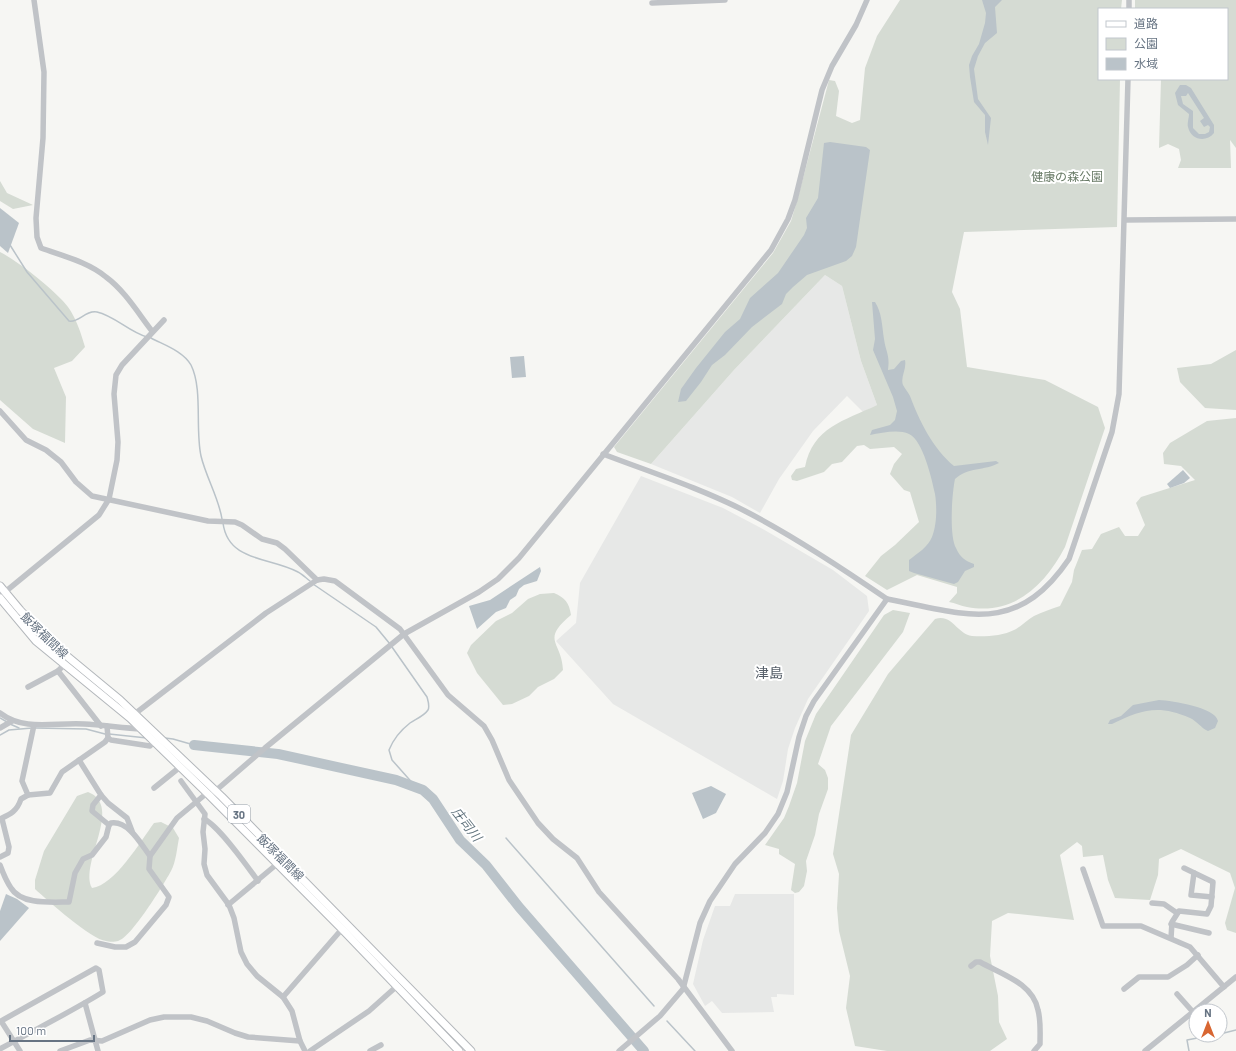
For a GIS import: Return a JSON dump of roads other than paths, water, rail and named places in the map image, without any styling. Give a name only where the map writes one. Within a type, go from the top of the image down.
[{"type":"main road","name":"飯塚福間線","points":[[1,593],[36,641],[64,664],[133,715],[142,730],[342,929],[459,1051]]},
{"type":"main road","name":"飯塚福間線","points":[[1,593],[51,643],[216,791],[471,1051]]},
{"type":"street","points":[[34,0],[44,72],[43,138],[36,218],[37,241],[41,248],[85,264],[106,276],[118,288],[152,331]]},
{"type":"street","points":[[652,3],[725,0]]},
{"type":"street","points":[[97,943],[114,947],[126,947],[134,942],[166,906],[168,897],[149,869],[150,856],[176,818],[196,801],[216,791],[265,748],[404,634],[430,618],[463,602],[498,579],[519,558],[771,250],[788,219],[795,200],[826,77],[856,25],[867,0]]},
{"type":"street","points":[[603,454],[745,511],[846,571],[890,600],[962,614],[985,615],[1007,611],[1028,602],[1044,591],[1069,559],[1110,440],[1116,413],[1121,359],[1128,80]]},
{"type":"street","points":[[1125,220],[1236,219]]},
{"type":"street","points":[[1,593],[99,515],[109,499],[117,460],[118,442],[114,394],[116,375],[122,365],[152,331],[164,320]]},
{"type":"street","points":[[0,412],[26,440],[46,450],[61,462],[86,492],[99,498],[208,521],[235,522],[262,539],[277,543],[317,580]]},
{"type":"street","points":[[133,715],[266,613],[317,580],[324,579],[335,581],[404,634],[448,694],[484,726],[492,740],[509,780],[541,826],[553,839],[577,858],[599,892],[678,979],[684,989],[732,1051]]},
{"type":"street","points":[[619,1051],[670,1006],[684,989],[700,923],[710,900],[735,864],[765,833],[778,814],[787,792],[794,753],[806,716],[814,702],[890,600]]},
{"type":"street","points":[[28,688],[58,671],[64,664]]},
{"type":"street","points":[[58,671],[104,726],[110,740],[137,743],[147,746],[150,746],[154,741]]},
{"type":"street","points":[[0,713],[12,721],[34,725],[82,724],[142,730]]},
{"type":"street","points":[[0,728],[12,721]]},
{"type":"street","points":[[28,795],[22,781],[34,725]]},
{"type":"street","points":[[48,799],[62,772],[105,742],[108,738]]},
{"type":"street","points":[[79,760],[108,803],[127,818],[134,834],[150,856]]},
{"type":"street","points":[[154,788],[180,767]]},
{"type":"street","points":[[181,781],[205,814],[203,832],[205,849],[204,864],[207,875],[228,905],[234,918],[241,952],[247,964],[257,976],[283,997],[292,1011],[300,1041],[305,1051]]},
{"type":"street","points":[[0,857],[8,853],[9,847],[1,819],[12,814],[18,807],[21,799],[28,795],[50,793]]},
{"type":"street","points":[[101,794],[93,805],[92,811],[109,825]]},
{"type":"street","points":[[204,819],[209,821],[258,881]]},
{"type":"street","points":[[109,825],[111,823],[119,823],[134,834]]},
{"type":"street","points":[[0,867],[13,891],[29,900],[38,902],[69,902],[75,872],[83,859],[92,854],[106,837],[109,825]]},
{"type":"street","points":[[228,905],[277,864]]},
{"type":"street","points":[[1171,938],[1171,924],[1177,913],[1183,910],[1207,914],[1211,906],[1213,882],[1184,868]]},
{"type":"street","points":[[1083,869],[1103,926],[1141,926],[1171,938],[1190,948],[1198,955],[1224,987]]},
{"type":"street","points":[[1194,873],[1191,895],[1212,897]]},
{"type":"street","points":[[1152,903],[1164,904],[1177,913]]},
{"type":"street","points":[[1171,924],[1209,933]]},
{"type":"street","points":[[283,997],[342,929]]},
{"type":"street","points":[[1124,989],[1139,977],[1168,977],[1187,966],[1198,955]]},
{"type":"street","points":[[971,966],[976,962],[980,962],[1024,986],[1031,993],[1038,1010],[1039,1017],[1040,1044],[1034,1051]]},
{"type":"street","points":[[0,1049],[13,1042],[85,1003],[103,992],[99,970],[96,968],[1,1021],[13,1042],[20,1051]]},
{"type":"street","points":[[1204,1003],[1236,978]]},
{"type":"street","points":[[310,1051],[369,1012],[397,986]]},
{"type":"street","points":[[1177,994],[1188,1006]]},
{"type":"street","points":[[85,1003],[98,1051]]},
{"type":"street","points":[[1145,1051],[1188,1016]]},
{"type":"street","points":[[60,1051],[90,1040],[102,1041],[150,1020],[164,1017],[178,1017],[207,1021],[235,1034],[248,1037],[300,1041]]},
{"type":"street","points":[[370,1051],[381,1045]]},
{"type":"water","points":[[982,0],[1002,0],[995,7],[997,33],[985,43],[978,56],[974,69],[978,99],[991,118],[988,145],[985,132],[985,115],[974,102],[969,65],[979,44],[985,23],[986,13]]},
{"type":"water","points":[[1180,85],[1186,85],[1191,88],[1214,125],[1214,133],[1211,136],[1199,139],[1192,135],[1188,125],[1189,114],[1178,105],[1175,93]],"holes":[[[1188,93],[1204,118],[1200,121],[1204,127],[1208,125],[1210,127],[1209,132],[1199,134],[1193,128],[1193,111],[1183,104],[1181,96],[1186,96]]]},
{"type":"water","points":[[830,142],[866,147],[870,150],[856,247],[852,256],[846,261],[807,275],[786,294],[782,304],[752,327],[725,355],[712,365],[686,401],[678,402],[681,389],[696,368],[725,332],[740,319],[750,298],[778,273],[804,235],[807,228],[806,218],[818,198],[824,143]]},
{"type":"water","points":[[0,208],[19,223],[8,253],[0,246]]},
{"type":"water","points":[[872,302],[875,302],[880,315],[888,357],[888,370],[894,369],[901,361],[905,360],[902,379],[903,385],[933,443],[954,466],[996,461],[999,463],[965,473],[955,479],[952,534],[961,556],[965,560],[974,564],[974,567],[965,571],[958,582],[954,584],[909,571],[909,560],[925,547],[930,541],[934,532],[936,516],[935,494],[923,452],[914,438],[909,434],[900,432],[870,435],[872,430],[890,425],[895,420],[897,411],[893,397],[873,350],[875,339]]},
{"type":"water","points":[[524,356],[526,377],[512,378],[510,357]]},
{"type":"water","points":[[1183,470],[1190,478],[1184,483],[1170,488],[1167,484]]},
{"type":"water","points":[[540,567],[541,571],[537,581],[524,585],[519,589],[516,596],[510,600],[506,608],[496,612],[477,629],[469,606],[490,600]]},
{"type":"water","points":[[1159,700],[1183,703],[1202,708],[1215,716],[1218,721],[1215,728],[1208,731],[1190,718],[1179,714],[1168,711],[1150,710],[1132,715],[1112,724],[1108,724],[1110,720],[1121,716],[1133,705]]},
{"type":"water","points":[[711,786],[726,794],[716,813],[703,819],[692,793]]},
{"type":"water","points":[[6,894],[17,899],[29,908],[0,941],[0,911]]},
{"type":"waterway","points":[[10,245],[27,272],[69,321],[76,320],[89,313],[97,312],[104,314],[134,332],[147,337]]},
{"type":"waterway","points":[[151,338],[178,352],[188,360],[195,375],[198,397],[199,445],[201,456],[222,519]]},
{"type":"waterway","points":[[223,523],[227,536],[233,545],[242,552],[287,567],[300,573],[310,581]]},
{"type":"waterway","points":[[313,584],[376,627],[390,644]]},
{"type":"waterway","points":[[392,647],[427,697],[429,704],[428,710],[422,716],[403,729],[389,750],[392,760],[416,787]]},
{"type":"waterway","points":[[0,718],[7,722]]},
{"type":"waterway","points":[[10,724],[19,728]]},
{"type":"waterway","points":[[0,735],[9,730],[32,728]]},
{"type":"waterway","points":[[35,728],[86,729],[105,734]]},
{"type":"waterway","points":[[109,734],[147,738]]},
{"type":"waterway","points":[[165,738],[194,745]]},
{"type":"waterway","name":"庄司川","points":[[194,745],[278,754],[396,780],[423,790],[433,799],[460,840],[486,865],[519,907],[644,1051]]},
{"type":"waterway","points":[[506,838],[654,1006]]},
{"type":"waterway","points":[[667,1021],[695,1051]]},
{"type":"waterway","points":[[1228,1032],[1236,1030]]},
{"type":"waterway","points":[[1188,1040],[1189,1051]]},
{"type":"district","name":"津島","points":[[769,672]]},
{"type":"park label","name":"健康の森公園","points":[[1067,176]]}]
